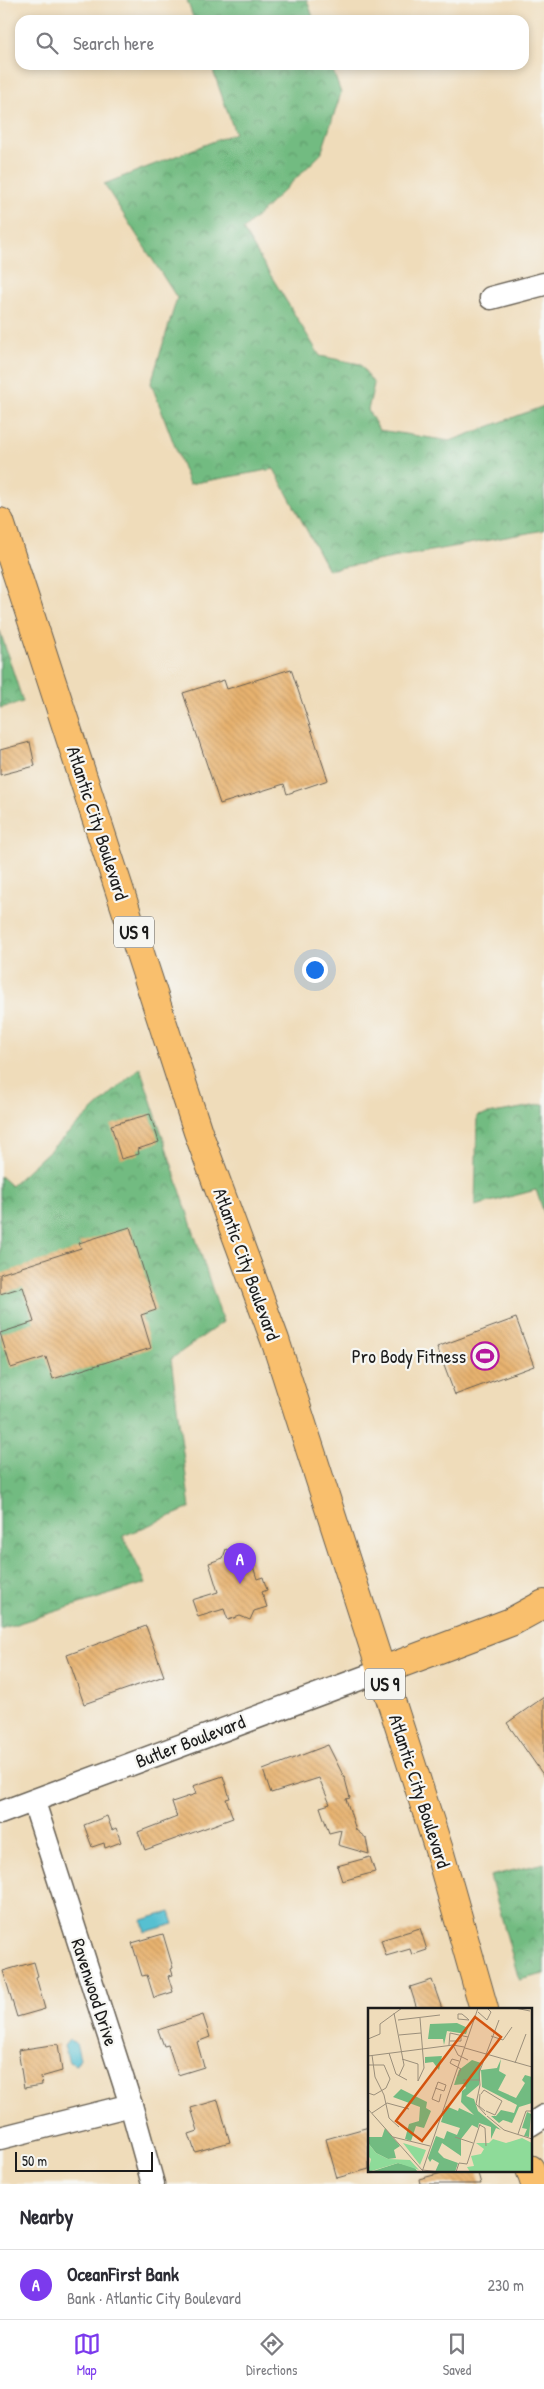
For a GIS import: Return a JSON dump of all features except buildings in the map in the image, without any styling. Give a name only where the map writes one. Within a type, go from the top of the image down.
[{"type":"main road","name":"Atlantic City Boulevard","points":[[0,522],[198,1132],[275,1340],[439,1850],[484,2008]]},
{"type":"main road","points":[[381,1671],[511,1622],[544,1604]]},
{"type":"main road","points":[[531,2172],[535,2184]]},
{"type":"street","points":[[491,298],[544,284]]},
{"type":"street","name":"Butler Boulevard","points":[[0,1813],[34,1802],[381,1671]]},
{"type":"street","name":"Ravenwood Drive","points":[[34,1802],[131,2105],[153,2184]]},
{"type":"street","points":[[0,2138],[131,2105]]},
{"type":"street","points":[[532,2124],[544,2116]]},
{"type":"green space","points":[[187,0],[307,0],[312,15],[192,15]]},
{"type":"green space","points":[[213,70],[333,70],[341,93],[321,154],[243,230],[320,356],[360,364],[374,384],[368,410],[379,430],[450,441],[544,406],[544,530],[328,570],[274,469],[189,484],[151,383],[177,298],[104,184],[235,133]]},
{"type":"green space","points":[[0,631],[23,702],[0,708]]},
{"type":"green space","points":[[140,1067],[223,1322],[171,1359],[190,1508],[123,1536],[146,1583],[0,1629],[0,1176],[11,1186]]},
{"type":"green space","points":[[544,1104],[544,1213],[536,1190],[475,1206],[477,1116]]},
{"type":"green space","points":[[544,1863],[544,1974],[519,1980],[490,1876]]},
{"type":"water","points":[[170,1912],[174,1924],[145,1932],[142,1920]]},
{"type":"water","points":[[69,2040],[76,2043],[80,2058],[76,2065],[69,2062],[64,2046]]},
{"type":"place","name":"Pro Body Fitness","points":[[485,1356]]},
{"type":"place","name":"OceanFirst Bank","points":[[240,1584]]}]
